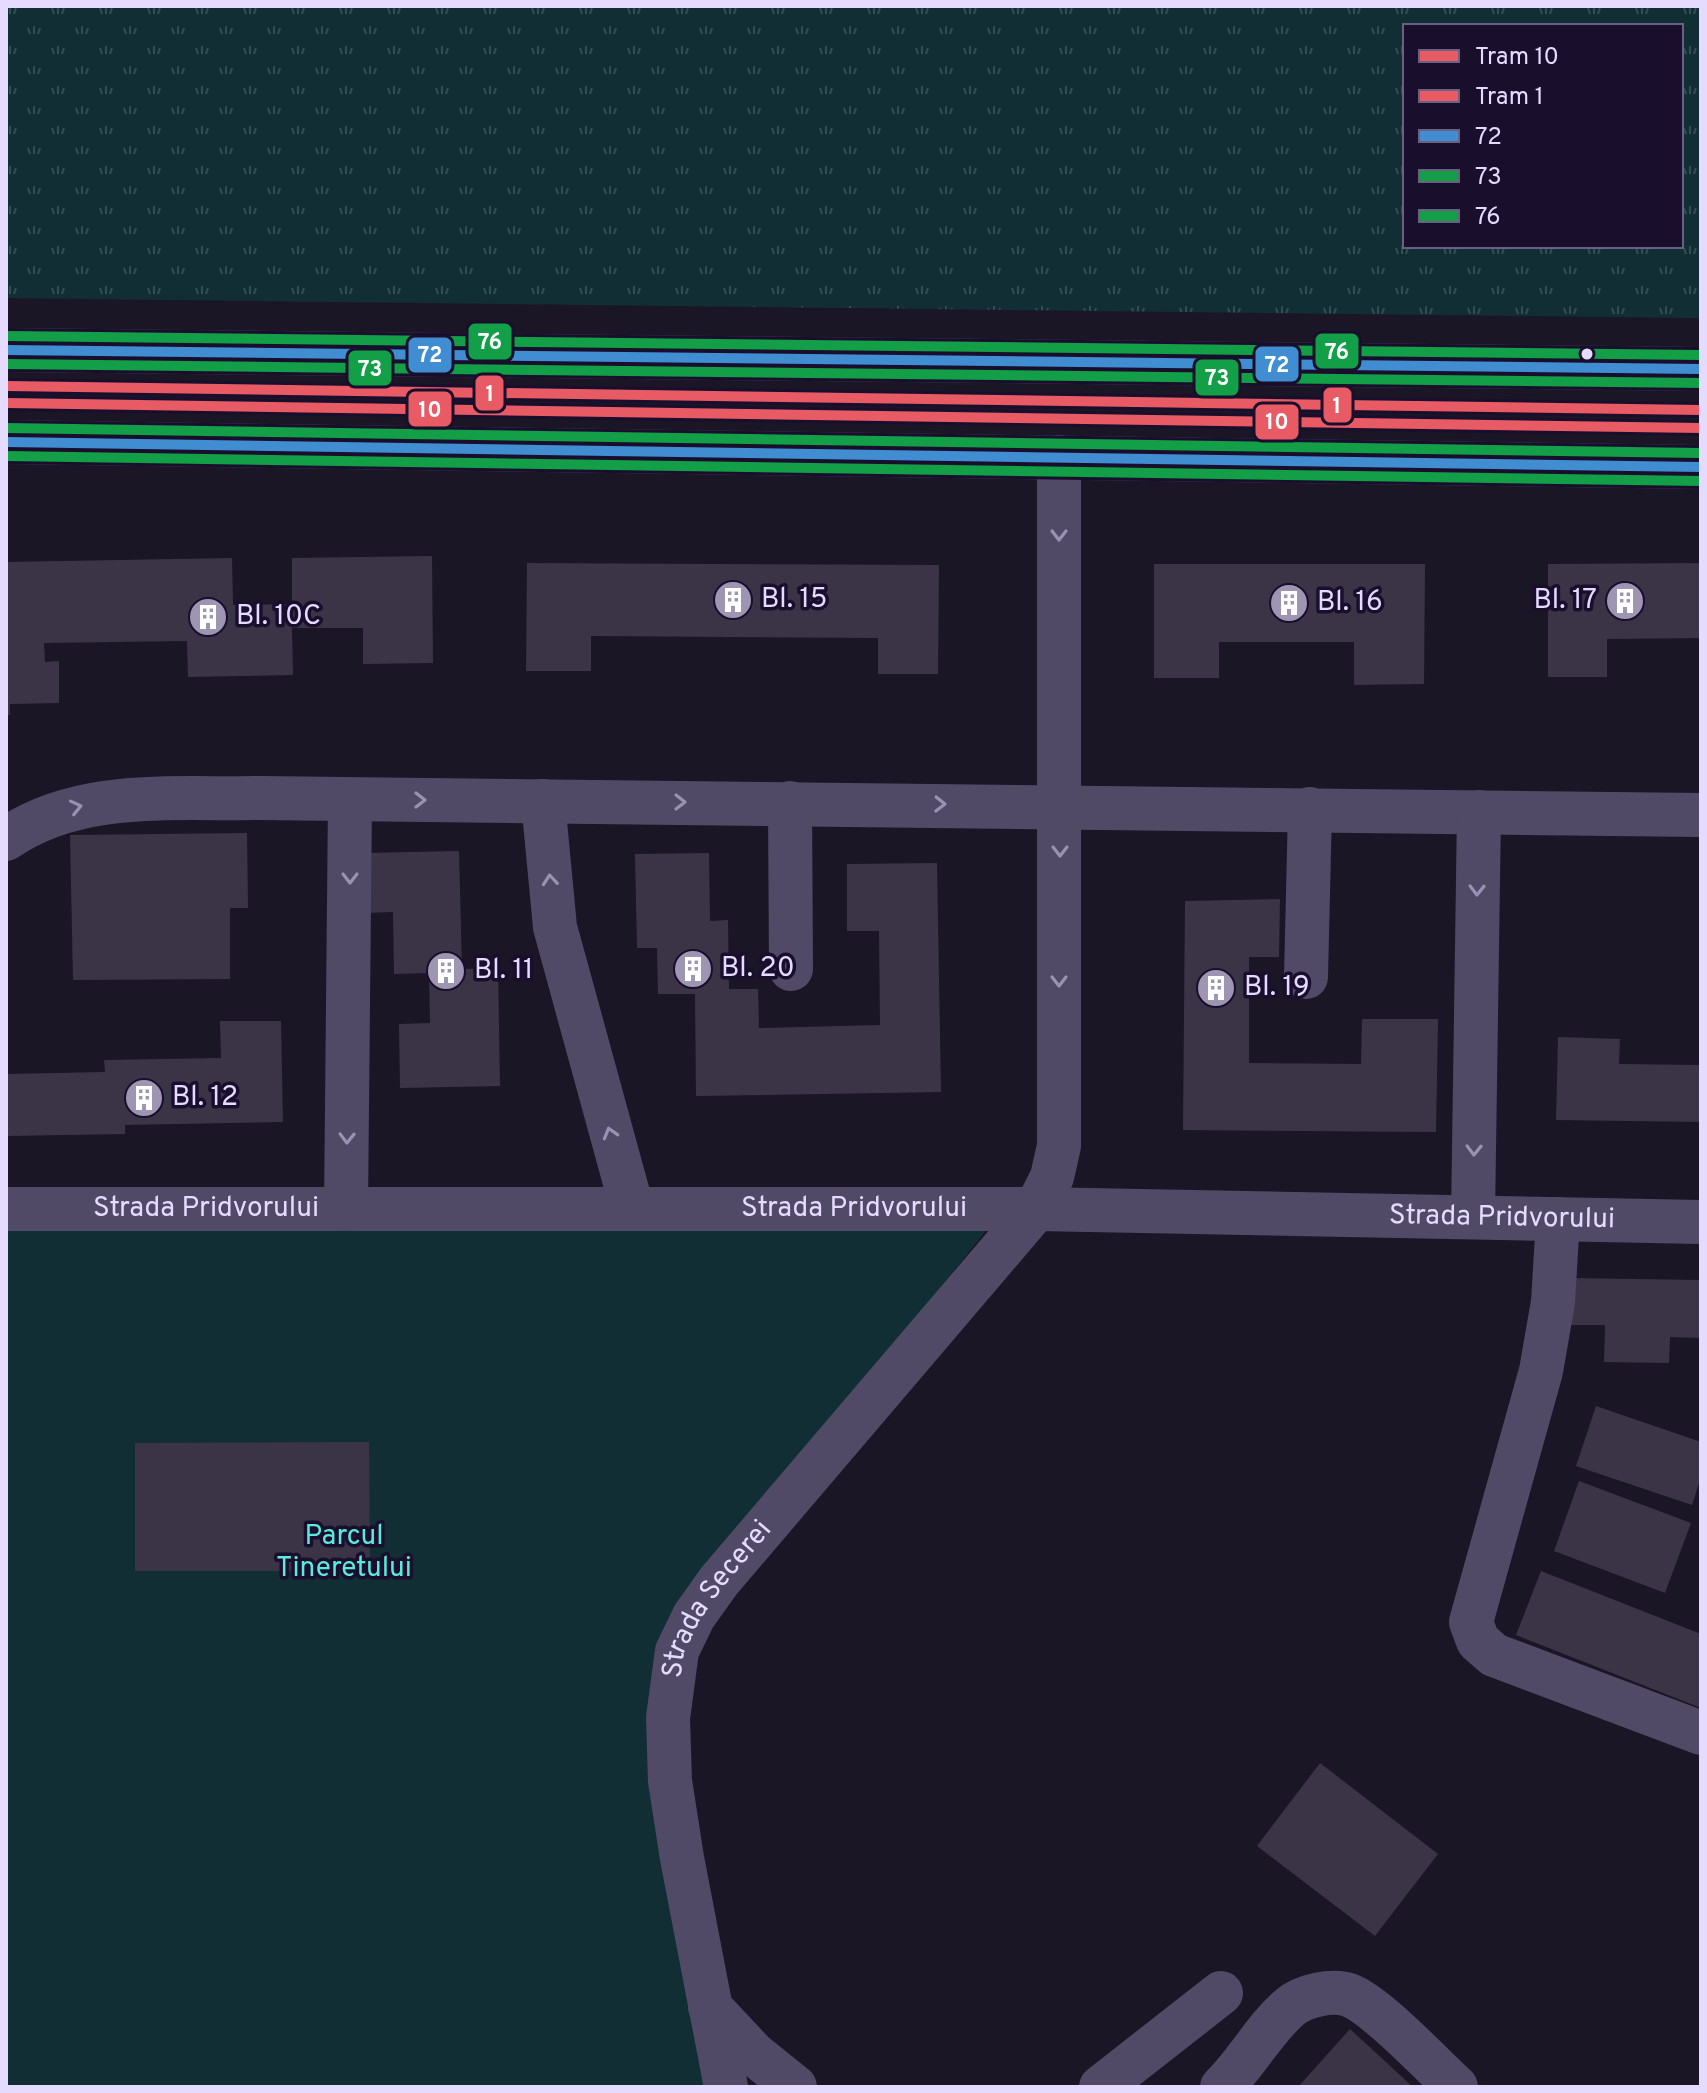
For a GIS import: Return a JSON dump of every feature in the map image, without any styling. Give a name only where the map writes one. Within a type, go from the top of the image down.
[{"type":"main road","points":[[6,350],[1701,369]]},
{"type":"main road","points":[[6,442],[1701,467]]},
{"type":"street","name":"Strada Secerei","points":[[726,2087],[670,1781],[668,1718],[677,1651],[694,1616],[719,1581],[1036,1209],[1052,1177],[1059,1146],[1059,457]]},
{"type":"street","points":[[346,1209],[350,800]]},
{"type":"street","points":[[543,801],[555,927],[632,1208]]},
{"type":"street","points":[[6,839],[31,822],[72,807],[106,802],[790,803],[1701,815]]},
{"type":"street","points":[[790,803],[791,969]]},
{"type":"street","points":[[1306,977],[1310,809]]},
{"type":"street","points":[[1473,1217],[1479,812]]},
{"type":"street","name":"Strada Pridvorului","points":[[6,1209],[1036,1209],[1701,1222]]},
{"type":"street","points":[[1558,1219],[1553,1302],[1541,1371],[1471,1622],[1478,1641],[1494,1655],[1701,1733]]},
{"type":"street","points":[[1101,2087],[1221,1993]]},
{"type":"street","points":[[1222,2087],[1290,2007],[1307,1997],[1329,1994],[1348,1995],[1372,2011],[1456,2087]]},
{"type":"street","points":[[710,2007],[754,2054],[795,2087]]},
{"type":"green space","points":[[6,6],[1701,6],[1701,318],[6,298]]},
{"type":"green space","name":"Parcul Tineretului","points":[[1000,1213],[827,1430],[668,1649],[721,2087],[6,2087],[6,1214]]},
{"type":"building","points":[[432,556],[433,663],[363,664],[363,628],[292,628],[293,675],[188,677],[187,641],[44,643],[45,662],[59,661],[59,703],[10,704],[10,715],[6,715],[6,562],[232,558],[233,605],[292,604],[292,558]]},
{"type":"building","name":"Bl. 15","points":[[527,563],[939,565],[938,674],[878,674],[878,638],[591,636],[591,671],[526,671]]},
{"type":"building","name":"Bl. 17","points":[[1701,563],[1701,638],[1607,639],[1607,677],[1548,677],[1548,564]]},
{"type":"building","name":"Bl. 16","points":[[1154,564],[1425,564],[1424,684],[1354,685],[1354,642],[1219,642],[1219,678],[1154,678]]},
{"type":"building","points":[[247,833],[248,908],[230,908],[230,979],[73,980],[70,835]]},
{"type":"building","name":"Bl. 11","points":[[459,851],[462,969],[498,968],[500,1086],[400,1088],[399,1024],[430,1023],[429,973],[394,974],[393,912],[365,913],[364,853]]},
{"type":"building","name":"Bl. 20","points":[[709,853],[710,921],[728,920],[729,989],[758,989],[759,1028],[880,1025],[879,931],[847,931],[847,864],[937,863],[941,1092],[696,1096],[695,994],[658,994],[657,948],[637,948],[635,854]]},
{"type":"building","name":"Bl. 19","points":[[1280,899],[1279,957],[1249,957],[1249,1063],[1361,1064],[1362,1019],[1438,1019],[1436,1132],[1183,1130],[1185,901]]},
{"type":"building","name":"Bl. 12","points":[[220,1021],[281,1021],[283,1122],[125,1125],[125,1134],[6,1136],[6,1074],[105,1072],[104,1060],[221,1058]]},
{"type":"building","points":[[1558,1037],[1620,1039],[1619,1064],[1701,1065],[1701,1122],[1556,1120]]},
{"type":"building","points":[[1569,1278],[1701,1280],[1701,1338],[1670,1337],[1669,1363],[1604,1362],[1605,1325],[1568,1325]]},
{"type":"building","points":[[1596,1406],[1701,1442],[1701,1477],[1692,1505],[1576,1466]]},
{"type":"building","points":[[369,1442],[370,1571],[135,1571],[135,1443]]},
{"type":"building","points":[[1579,1481],[1691,1523],[1665,1593],[1554,1551]]},
{"type":"building","points":[[1541,1571],[1701,1634],[1701,1708],[1516,1635]]},
{"type":"building","points":[[1320,1763],[1438,1854],[1375,1936],[1257,1846]]},
{"type":"building","points":[[1350,2029],[1413,2087],[1298,2087]]},
{"type":"tram line","name":"1","points":[[6,386],[1701,410]]},
{"type":"tram line","name":"10","points":[[6,403],[1701,428]]},
{"type":"transit line","name":"76","points":[[6,336],[1701,355]]},
{"type":"transit line","name":"72","points":[[6,350],[1701,369]]},
{"type":"transit line","name":"73","points":[[6,364],[1701,383]]},
{"type":"transit line","name":"76","points":[[6,428],[1701,453]]},
{"type":"transit line","name":"72","points":[[6,442],[1701,467]]},
{"type":"transit line","name":"73","points":[[6,456],[1701,481]]},
{"type":"place","name":"Bl. 15","points":[[733,600]]},
{"type":"place","name":"Bl. 17","points":[[1625,601]]},
{"type":"place","name":"Bl. 16","points":[[1289,603]]},
{"type":"place","name":"Bl. 10C","points":[[208,617]]},
{"type":"place","name":"Bl. 20","points":[[693,969]]},
{"type":"place","name":"Bl. 11","points":[[446,971]]},
{"type":"place","name":"Bl. 19","points":[[1216,988]]},
{"type":"place","name":"Bl. 12","points":[[144,1098]]}]
